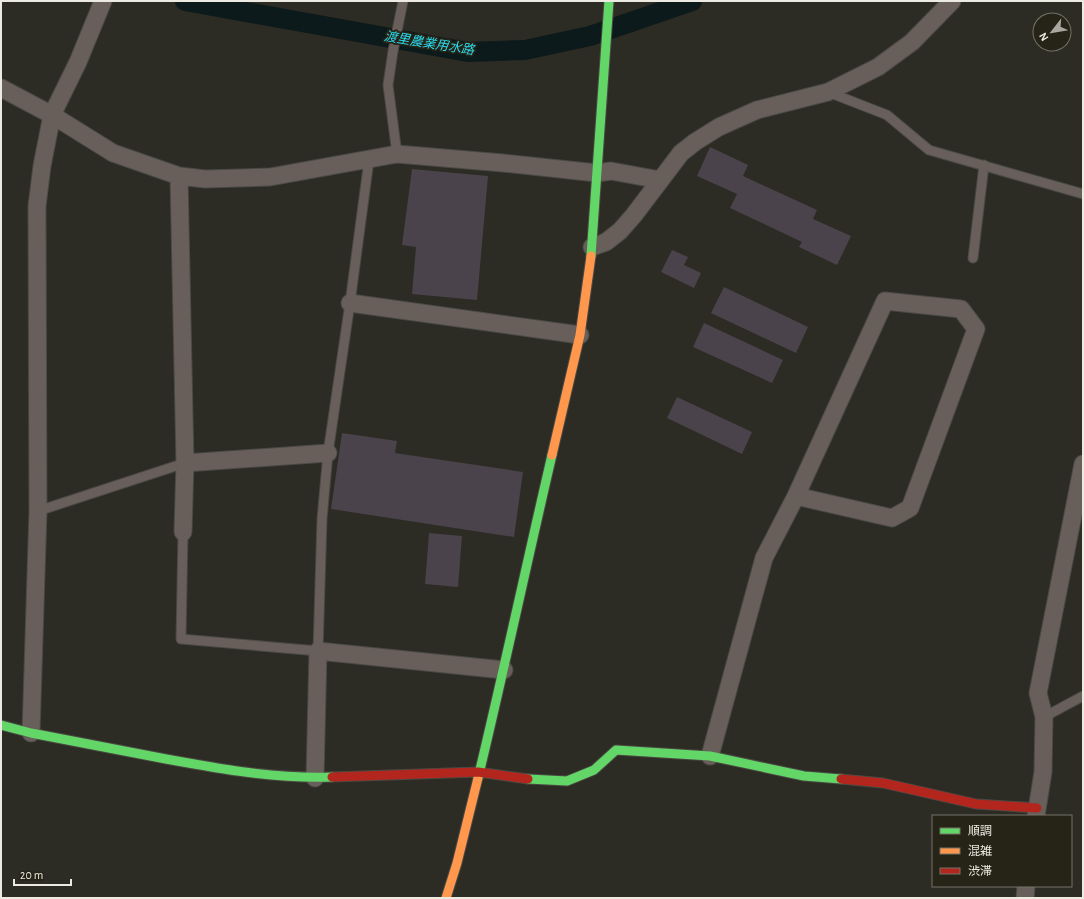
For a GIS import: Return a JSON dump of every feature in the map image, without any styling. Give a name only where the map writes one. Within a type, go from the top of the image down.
[{"type":"street","points":[[31,732],[38,511],[37,206],[42,166],[52,115],[78,62],[103,1]]},
{"type":"street","points":[[592,247],[606,242],[620,231],[681,153],[696,142],[719,127],[757,110],[828,92],[878,67],[912,42],[952,1]]},
{"type":"street","points":[[446,898],[457,862],[504,670],[526,566],[580,335],[592,247],[609,6]]},
{"type":"street","points":[[1,88],[52,115],[113,153],[179,176],[205,179],[270,177],[396,154],[597,173],[611,171],[660,180]]},
{"type":"street","points":[[179,176],[185,463],[183,532]]},
{"type":"street","points":[[710,756],[764,558],[796,496],[885,301],[961,309],[976,328],[910,508],[892,518],[796,496]]},
{"type":"street","points":[[350,303],[580,335]]},
{"type":"street","points":[[185,463],[328,453]]},
{"type":"street","points":[[1,725],[236,772],[272,776],[315,778],[478,772],[536,780],[567,781],[594,770],[616,750],[710,756],[804,776],[883,783],[976,804],[1037,812],[1043,772],[1044,717],[1038,694],[1083,464]]},
{"type":"street","points":[[315,778],[318,651],[504,670]]},
{"type":"street","points":[[1025,898],[1026,887]]},
{"type":"lane","points":[[396,154],[388,85],[403,1]]},
{"type":"lane","points":[[828,92],[887,115],[929,150],[1083,194]]},
{"type":"lane","points":[[183,532],[181,639],[318,651],[322,519],[328,453],[350,303],[368,160]]},
{"type":"lane","points":[[973,258],[984,165]]},
{"type":"lane","points":[[38,511],[185,463]]},
{"type":"lane","points":[[1044,717],[1083,696]]},
{"type":"building","points":[[710,147],[748,165],[743,176],[817,210],[813,219],[851,236],[837,265],[799,247],[802,242],[730,208],[737,194],[697,176]]},
{"type":"building","points":[[412,169],[488,176],[477,300],[412,294],[416,247],[402,245]]},
{"type":"building","points":[[672,250],[688,257],[684,265],[701,273],[694,288],[661,272]]},
{"type":"building","points":[[724,287],[808,327],[796,353],[711,313]]},
{"type":"building","points":[[704,323],[783,360],[772,383],[693,347]]},
{"type":"building","points":[[677,397],[752,432],[742,454],[667,418]]},
{"type":"building","points":[[342,433],[397,441],[395,453],[523,472],[514,537],[331,509]]},
{"type":"building","points":[[429,533],[462,536],[458,587],[425,584]]},
{"type":"waterway","name":"渡里農業用水路","points":[[185,1],[468,52],[525,50],[590,36],[692,1]]},
{"type":"traffic: fast","points":[[591,256],[609,1]]},
{"type":"traffic: fast","points":[[478,778],[552,455]]},
{"type":"traffic: fast","points":[[1,725],[31,733],[228,770],[269,775],[332,777]]},
{"type":"traffic: fast","points":[[528,779],[567,781],[594,770],[616,750],[710,756],[804,776],[841,779]]},
{"type":"traffic: slow","points":[[552,455],[580,335],[591,256]]},
{"type":"traffic: slow","points":[[446,898],[457,863],[478,778]]},
{"type":"traffic: jam","points":[[332,777],[478,772],[528,779]]},
{"type":"traffic: jam","points":[[841,779],[883,783],[976,804],[1037,808]]}]
